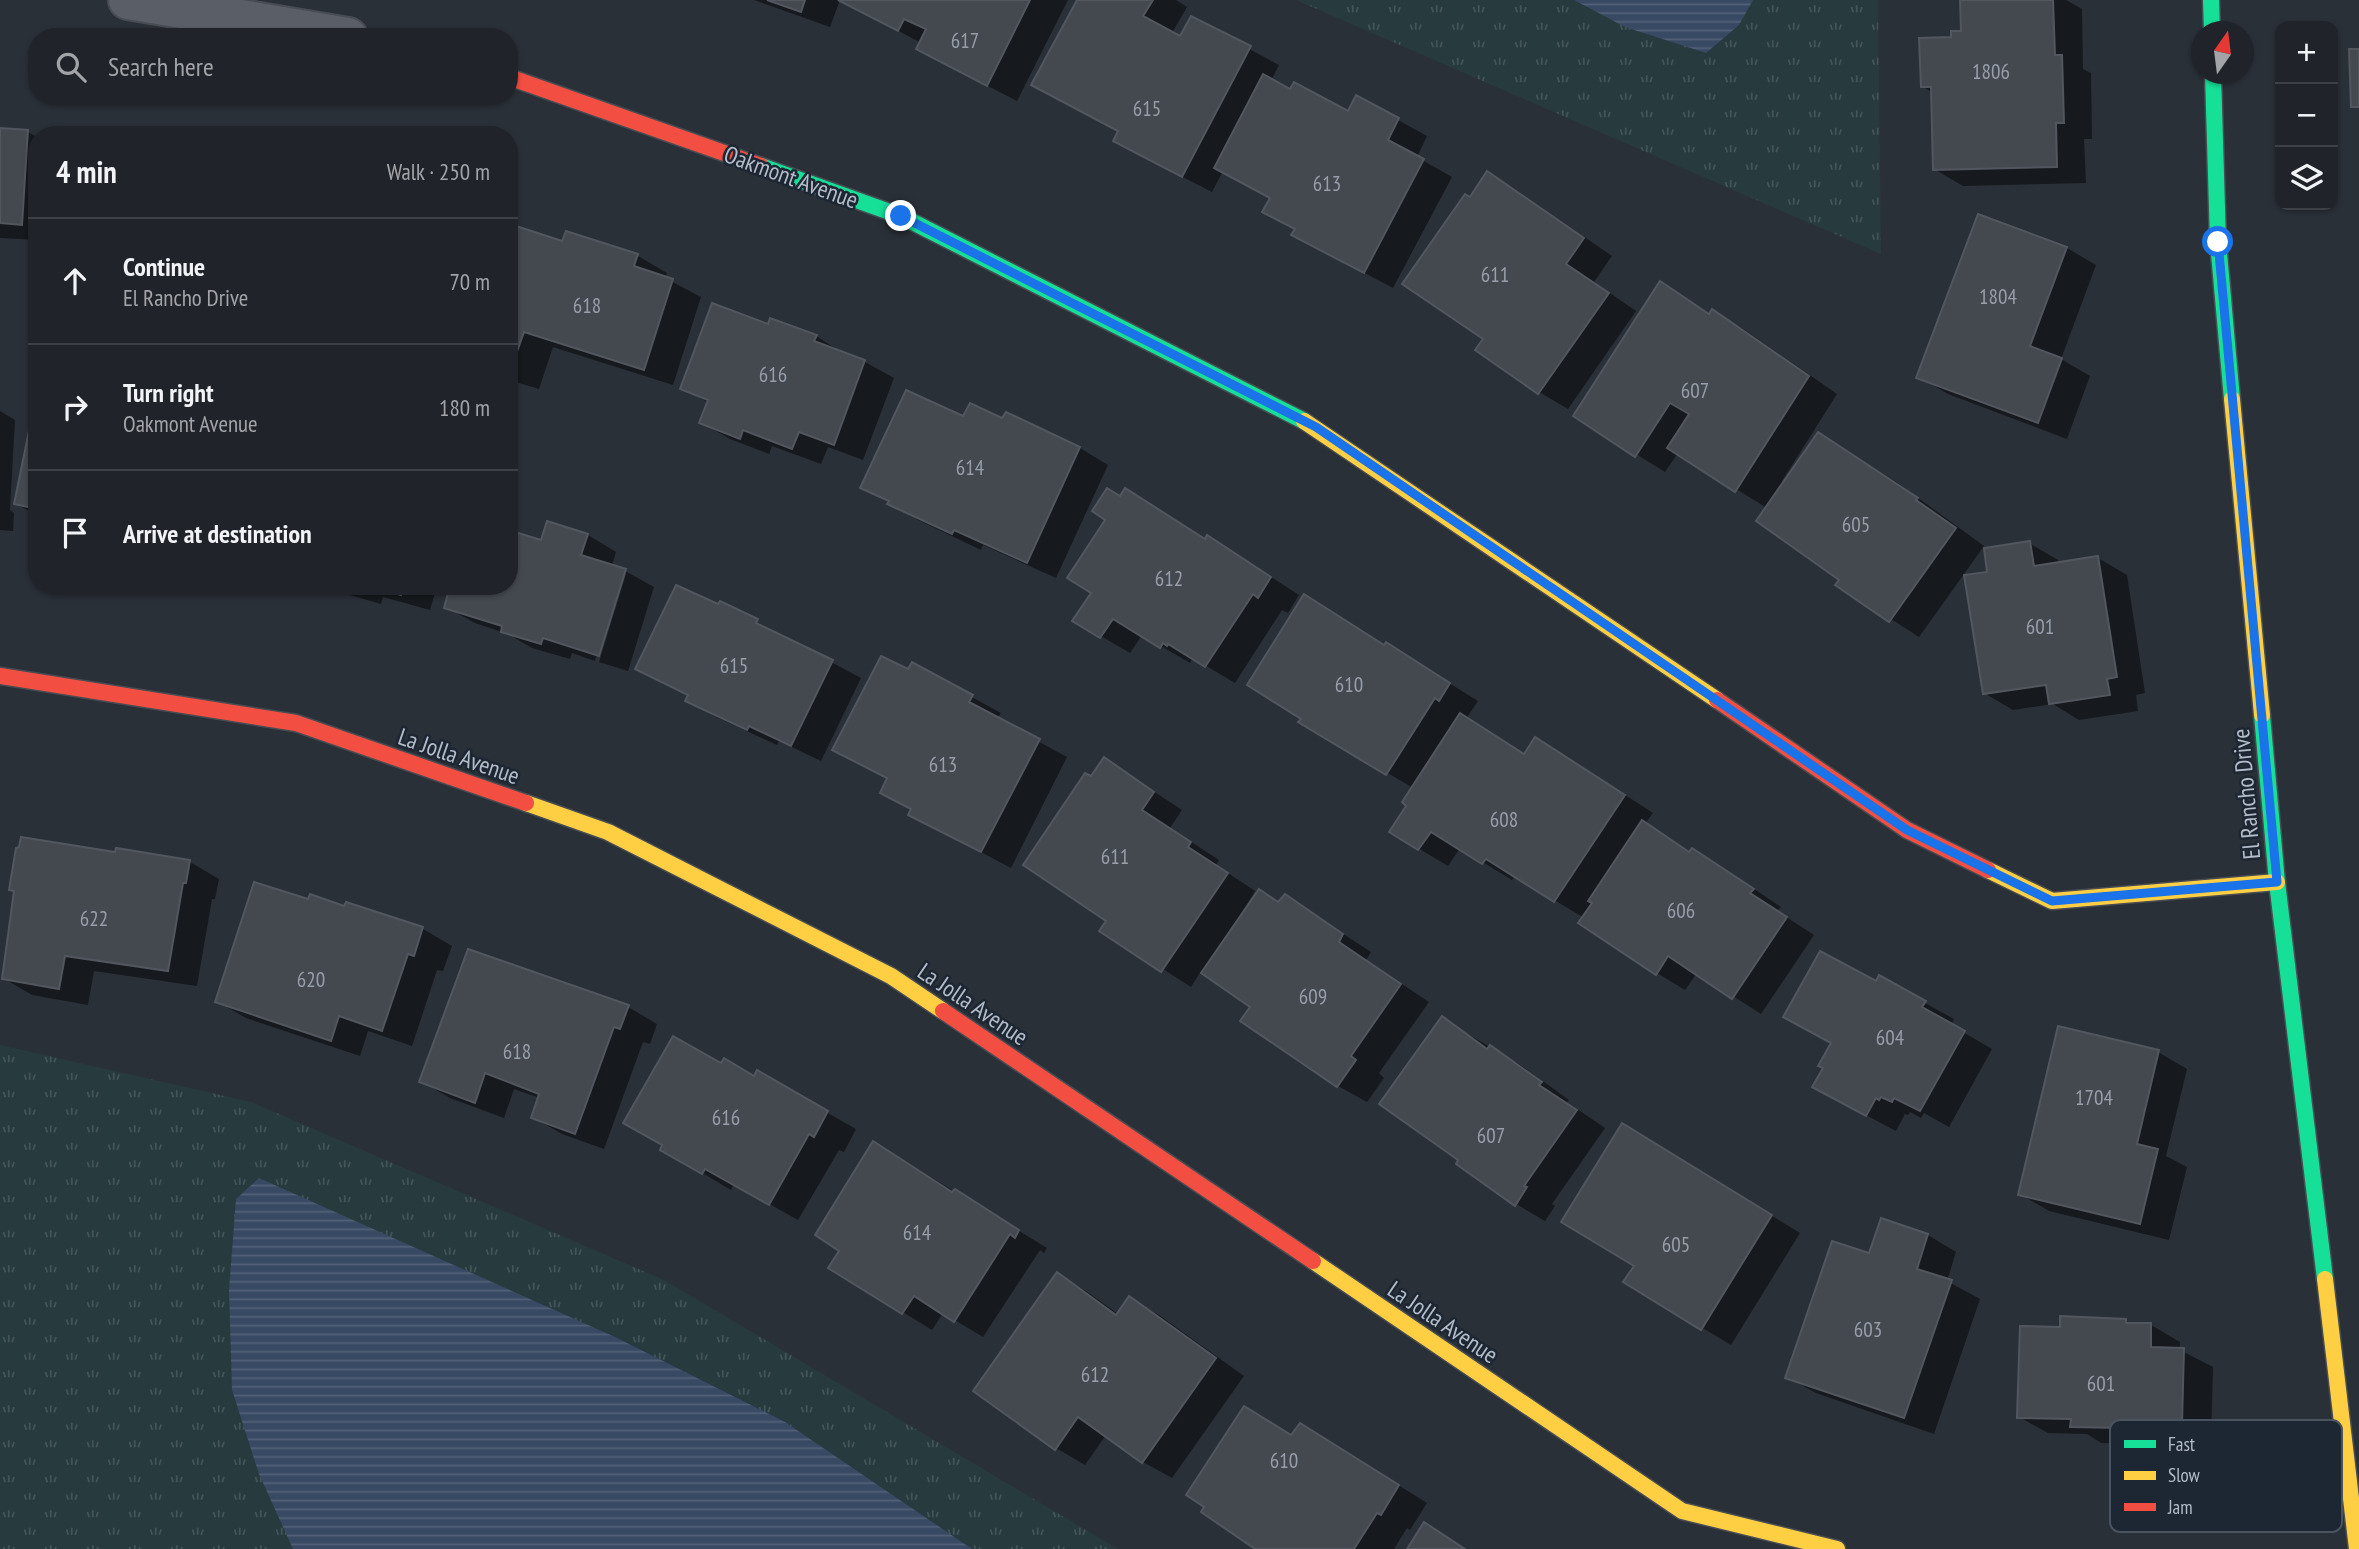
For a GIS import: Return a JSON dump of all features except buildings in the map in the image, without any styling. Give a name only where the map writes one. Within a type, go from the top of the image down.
[{"type":"street","points":[[128,0],[294,28]]},
{"type":"street","points":[[2211,0],[2212,21]]},
{"type":"street","name":"Oakmont Avenue","points":[[518,80],[901,216],[1316,427],[1907,830],[2052,901],[2277,882]]},
{"type":"street","name":"El Rancho Drive","points":[[2213,84],[2218,242],[2277,882],[2342,1420]]},
{"type":"street","name":"La Jolla Avenue","points":[[0,676],[296,723],[608,832],[891,976],[1682,1511],[1837,1549]]},
{"type":"street","name":"El Rancho Drive","points":[[2342,1424],[2357,1549]]},
{"type":"green space","points":[[1296,0],[1878,0],[1881,254]]},
{"type":"green space","points":[[0,1045],[251,1102],[664,1280],[1118,1549],[0,1549]]},
{"type":"water","points":[[1574,0],[1753,0],[1739,25],[1706,53],[1625,27]]},
{"type":"water","points":[[259,1178],[615,1337],[785,1422],[972,1549],[293,1549],[259,1474],[232,1390],[229,1290],[236,1199]]},
{"type":"traffic: fast","points":[[2211,0],[2212,21]]},
{"type":"traffic: fast","points":[[2213,84],[2218,242],[2232,399]]},
{"type":"traffic: fast","points":[[761,166],[901,216],[1304,421]]},
{"type":"traffic: fast","points":[[2262,715],[2277,882],[2325,1279]]},
{"type":"traffic: slow","points":[[2232,399],[2262,715]]},
{"type":"traffic: slow","points":[[1304,421],[1717,700]]},
{"type":"traffic: slow","points":[[526,803],[608,832],[891,976],[943,1011]]},
{"type":"traffic: slow","points":[[1988,870],[2052,901],[2277,882]]},
{"type":"traffic: slow","points":[[1313,1261],[1682,1511],[1837,1549]]},
{"type":"traffic: slow","points":[[2325,1279],[2342,1420]]},
{"type":"traffic: slow","points":[[2342,1422],[2357,1549]]},
{"type":"traffic: jam","points":[[518,80],[761,166]]},
{"type":"traffic: jam","points":[[0,676],[296,723],[526,803]]},
{"type":"traffic: jam","points":[[1717,700],[1907,830],[1988,870]]},
{"type":"traffic: jam","points":[[943,1011],[1313,1261]]},
{"type":"route","points":[[901,216],[1316,427],[1907,830],[2052,901],[2277,882],[2218,242]]}]
